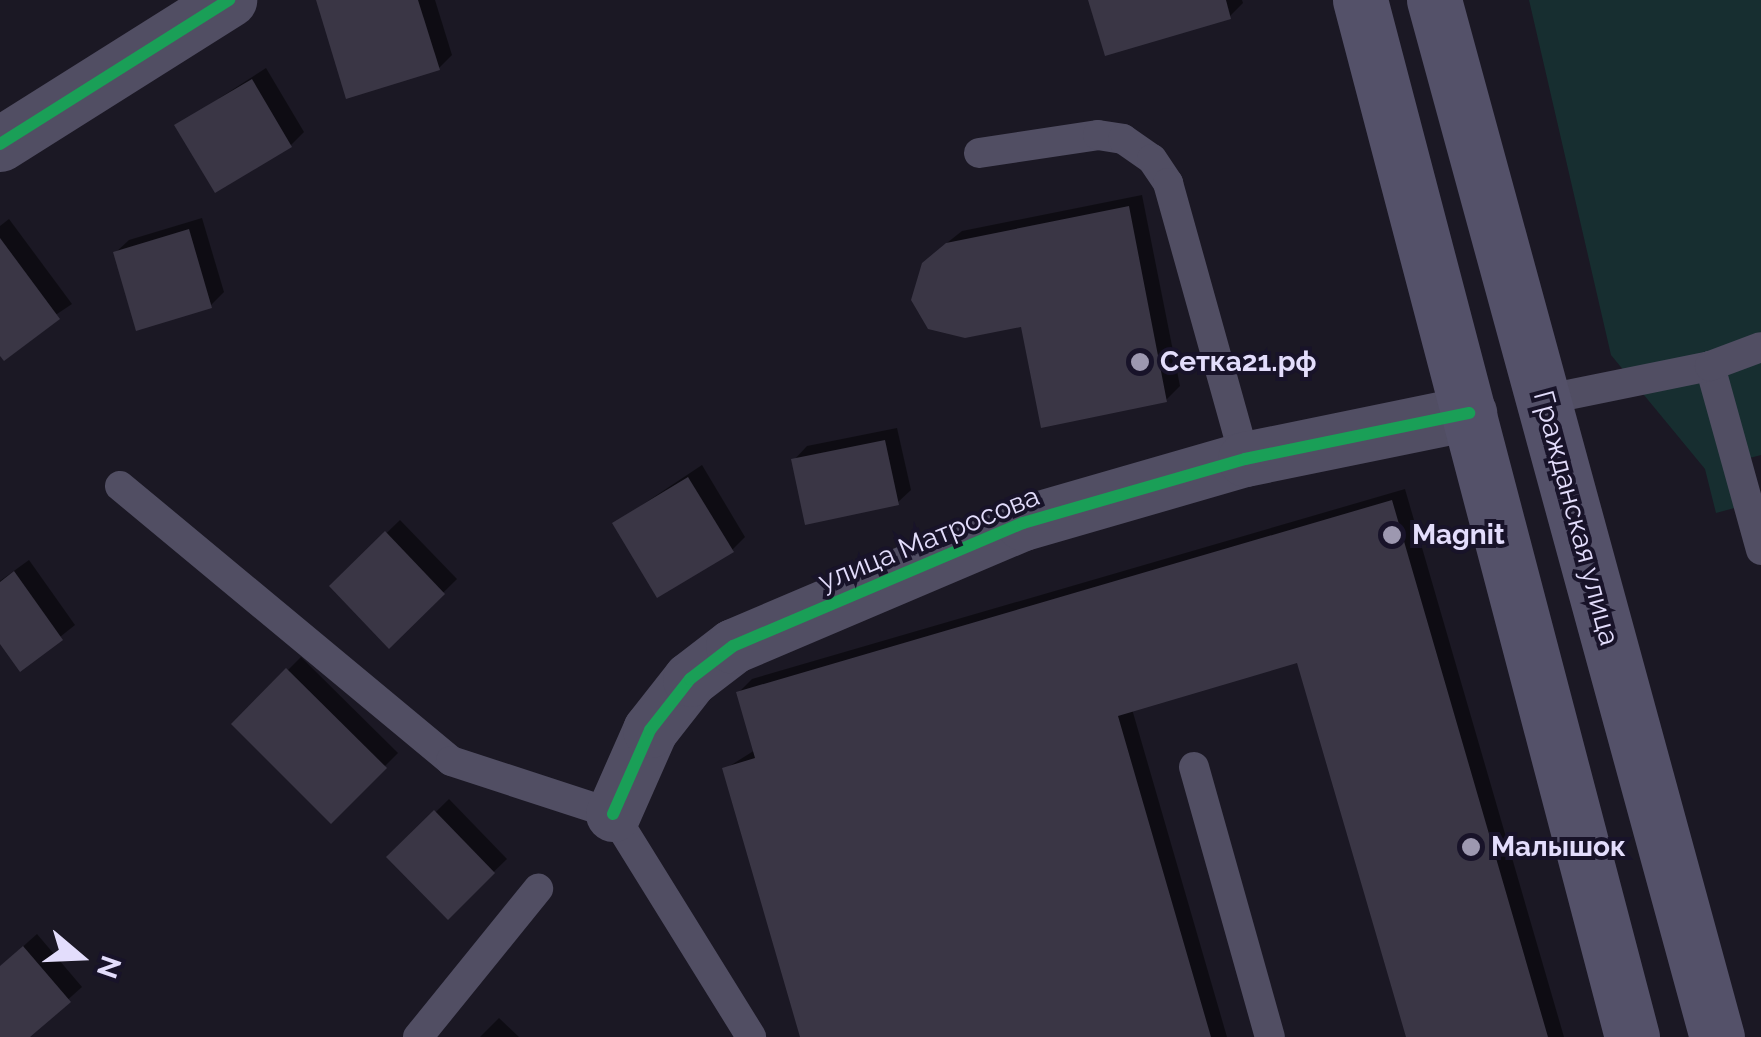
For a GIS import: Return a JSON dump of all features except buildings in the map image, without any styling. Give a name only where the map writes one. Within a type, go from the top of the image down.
[{"type":"main road","points":[[1360,0],[1632,1037]]},
{"type":"main road","name":"Гражданская улица","points":[[1434,0],[1717,1037]]},
{"type":"main road","points":[[1469,413],[1544,400]]},
{"type":"street","points":[[0,144],[230,0]]},
{"type":"street","name":"улица Матросова","points":[[613,814],[650,730],[690,679],[732,646],[1024,524],[1245,459],[1469,413]]},
{"type":"lane","points":[[979,153],[1098,136],[1122,139],[1152,159],[1168,183],[1245,459]]},
{"type":"lane","points":[[1544,400],[1710,366],[1761,347]]},
{"type":"lane","points":[[1710,366],[1761,550]]},
{"type":"lane","points":[[120,486],[451,761],[613,814],[752,1037]]},
{"type":"lane","points":[[1194,767],[1270,1037]]},
{"type":"lane","points":[[418,1037],[538,890]]},
{"type":"green space","points":[[1529,0],[1761,0],[1761,455],[1742,460],[1753,503],[1716,513],[1705,469],[1611,355]]},
{"type":"cycle path","points":[[0,144],[229,0]]},
{"type":"cycle path","points":[[613,814],[650,730],[690,679],[733,646],[1023,523],[1245,459],[1469,413]]},
{"type":"place","name":"Сетка21.рф","points":[[1140,362]]},
{"type":"place","name":"Magnit","points":[[1392,535]]},
{"type":"place","name":"Малышок","points":[[1471,847]]}]
